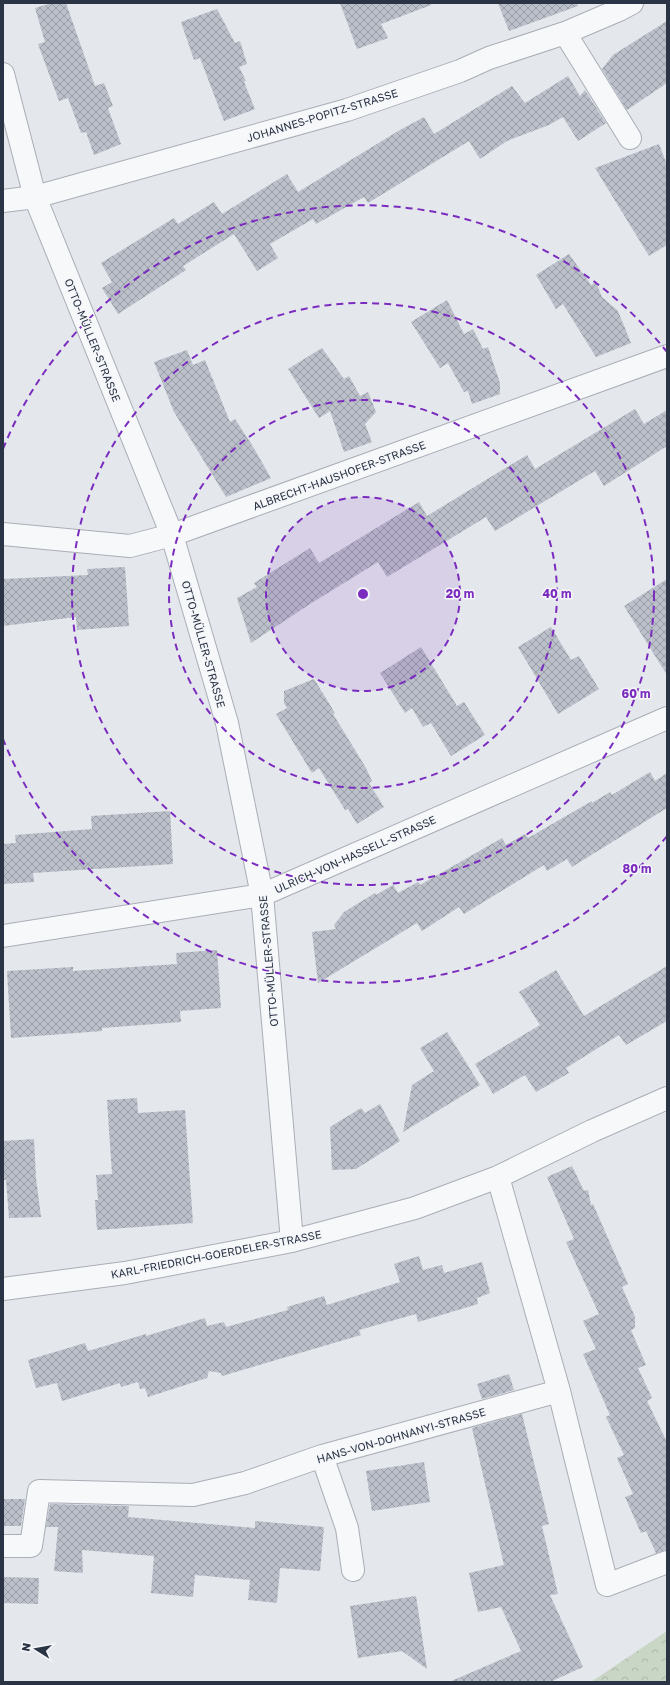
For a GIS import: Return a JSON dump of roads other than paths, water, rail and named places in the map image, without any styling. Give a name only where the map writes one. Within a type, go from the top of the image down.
[{"type":"street","name":"JOHANNES-POPITZ-STRASSE","points":[[3,201],[35,197],[347,110],[460,71],[489,58],[565,33],[632,3]]},
{"type":"street","points":[[565,33],[630,138]]},
{"type":"street","name":"OTTO-MÜLLER-STRASSE","points":[[3,74],[35,197],[172,535],[227,723],[262,894],[292,1241]]},
{"type":"street","name":"ALBRECHT-HAUSHOFER-STRASSE","points":[[3,534],[130,546],[172,535],[667,356]]},
{"type":"street","name":"ULRICH-VON-HASSELL-STRASSE","points":[[3,936],[262,894],[667,718]]},
{"type":"street","name":"KARL-FRIEDRICH-GOERDELER-STRASSE","points":[[3,1289],[125,1273],[292,1241],[415,1208],[498,1177],[592,1131],[667,1098]]},
{"type":"street","points":[[498,1177],[559,1391],[607,1585],[667,1562]]},
{"type":"street","name":"HANS-VON-DOHNANYI-STRASSE","points":[[3,1546],[31,1546],[39,1491],[193,1495],[245,1483],[322,1456],[559,1391]]},
{"type":"street","points":[[322,1456],[347,1528],[352,1570]]}]
